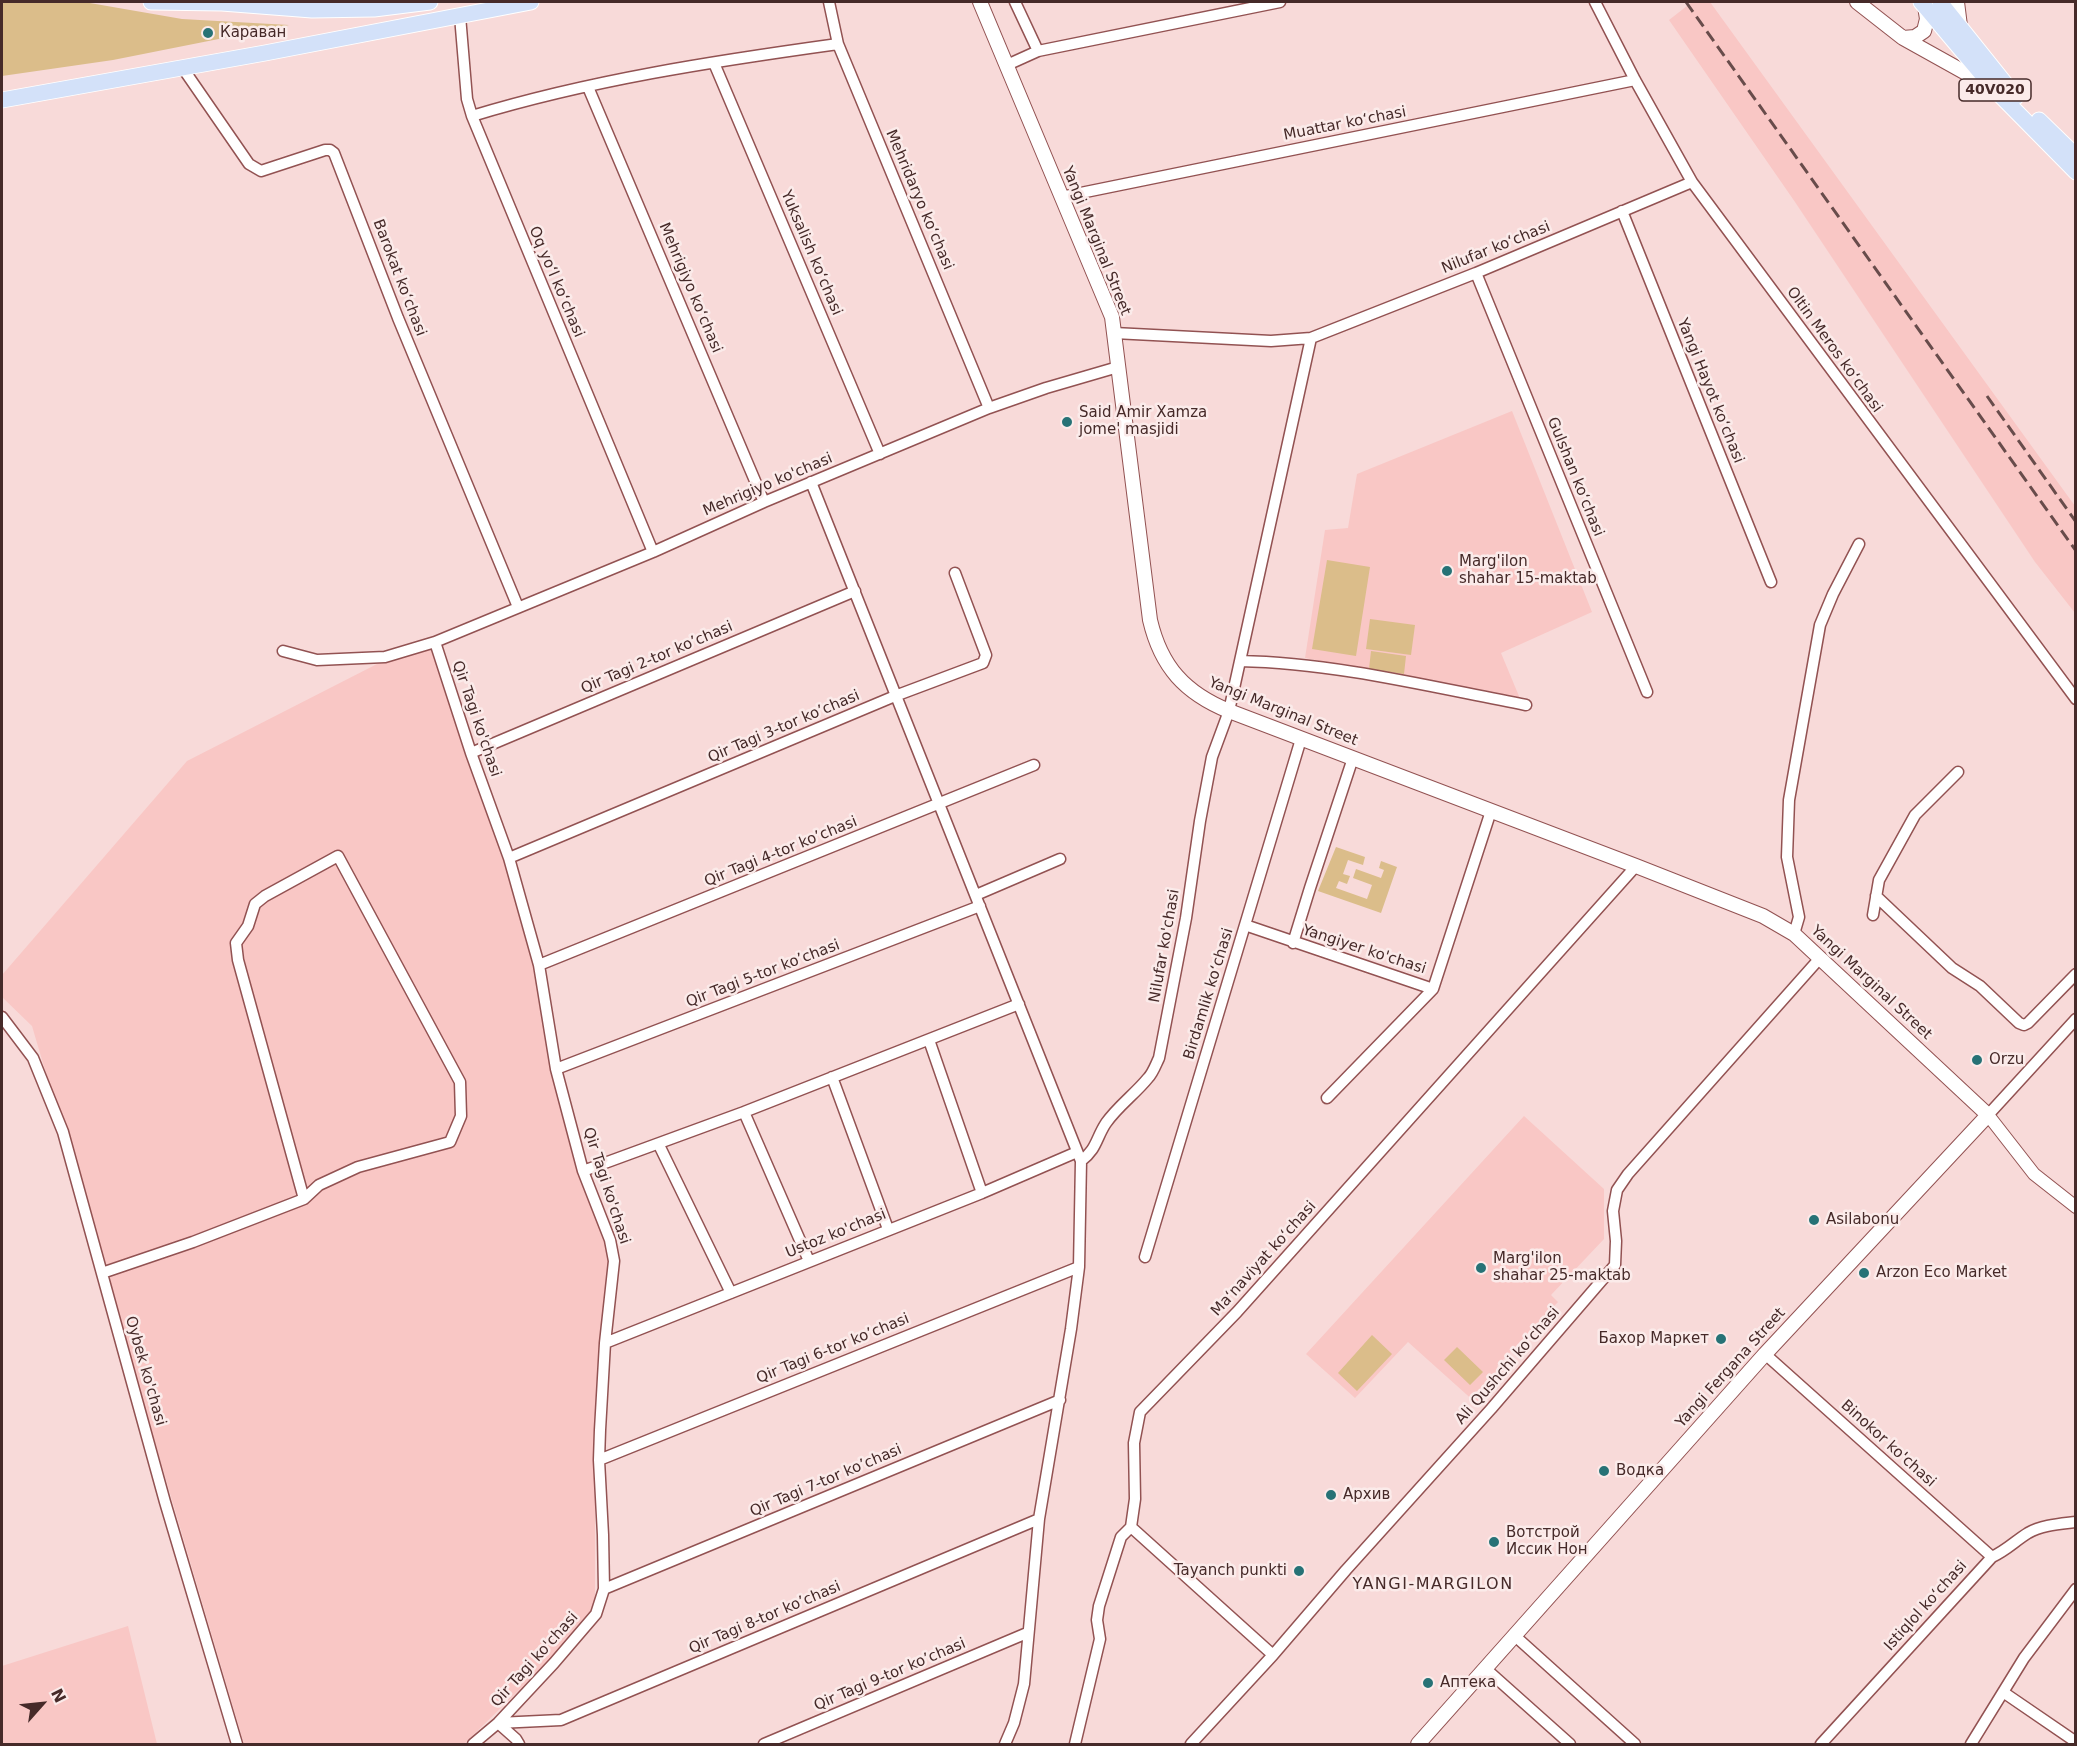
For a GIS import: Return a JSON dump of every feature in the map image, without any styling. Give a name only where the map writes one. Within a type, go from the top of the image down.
[{"type":"main road","points":[[153,2],[223,2],[312,10],[374,9],[430,2]]},
{"type":"main road","points":[[2,99],[531,2]]},
{"type":"main road","name":"Yangi Marginal Street","points":[[980,2],[1112,317],[1154,634],[1175,676],[1200,698],[1229,711],[1763,916],[1794,933],[1988,1115]]},
{"type":"main road","points":[[1857,2],[1903,38],[1995,90]]},
{"type":"main road","points":[[1957,2],[1960,26]]},
{"type":"main road","points":[[1903,38],[1915,37],[1924,32],[1929,3]]},
{"type":"main road","name":"40V020","points":[[1929,3],[1960,26],[2007,88],[2076,156]]},
{"type":"main road","name":"40V020","points":[[1929,3],[1995,90],[2076,172]]},
{"type":"main road","name":"Yangi Fergana Street","points":[[1418,1744],[1765,1354],[1988,1115]]},
{"type":"street","name":"Mehridaryo koʻchasi","points":[[830,2],[838,44],[989,408]]},
{"type":"street","points":[[1015,2],[1038,51]]},
{"type":"street","points":[[1007,65],[1038,51],[1280,2]]},
{"type":"street","name":"Oltin Meros koʻchasi","points":[[1595,2],[1692,182],[2076,699]]},
{"type":"street","name":"Oq yoʻl koʻchasi","points":[[460,16],[467,99],[472,116],[653,552]]},
{"type":"street","points":[[472,116],[588,87],[714,63],[838,44]]},
{"type":"street","name":"Yuksalish koʻchasi","points":[[714,63],[880,454]]},
{"type":"street","name":"Barokat koʻchasi","points":[[182,67],[249,164],[261,171],[325,150],[334,153],[398,318],[518,607]]},
{"type":"street","name":"Muattar koʻchasi","points":[[1061,197],[1635,80]]},
{"type":"street","name":"Mehrigiyo koʻchasi","points":[[588,87],[764,502]]},
{"type":"street","name":"Nilufar koʻchasi","points":[[1114,333],[1270,341],[1311,338],[1476,273],[1692,182]]},
{"type":"street","name":"Yangi Hayot koʻchasi","points":[[1622,212],[1771,582]]},
{"type":"street","name":"Gulshan koʻchasi","points":[[1476,273],[1647,692]]},
{"type":"street","points":[[1229,711],[1311,338]]},
{"type":"street","name":"Mehrigiyo ko'chasi","points":[[283,651],[317,660],[386,657],[435,642],[653,552],[764,502],[989,408],[1046,388],[1118,368]]},
{"type":"street","points":[[811,482],[1079,1157],[1079,1267],[1060,1400],[1039,1519],[1024,1684],[1014,1723],[1005,1744]]},
{"type":"street","points":[[1794,933],[1799,917],[1787,857],[1789,800],[1820,625],[1859,544]]},
{"type":"street","name":"Qir Tagi 3-tor koʼchasi","points":[[509,858],[895,696],[983,663],[986,655],[955,573]]},
{"type":"street","name":"Qir Tagi 2-tor koʼchasi","points":[[471,753],[855,591]]},
{"type":"street","name":"Qir Tagi ko'chasi","points":[[435,642],[471,753],[509,858],[539,965],[556,1069],[583,1172],[610,1240],[614,1261],[605,1342],[599,1460],[604,1589],[596,1614],[498,1723],[473,1744]]},
{"type":"street","points":[[1240,661],[1274,662],[1338,670],[1526,705]]},
{"type":"street","name":"Nilufar ko'chasi","points":[[1079,1157],[1091,1154],[1104,1126],[1150,1077],[1159,1058],[1186,918],[1212,758],[1229,711]]},
{"type":"street","name":"Birdamlik koʻchasi","points":[[1145,1257],[1301,739]]},
{"type":"street","points":[[1293,943],[1353,758]]},
{"type":"street","name":"Qir Tagi 4-tor koʼchasi","points":[[539,965],[1034,765]]},
{"type":"street","points":[[1873,915],[1879,880],[1915,815],[1958,772]]},
{"type":"street","name":"Yangiyer ko'chasi","points":[[1245,926],[1433,988],[1491,811]]},
{"type":"street","points":[[102,1273],[193,1242],[304,1199],[319,1185],[358,1167],[450,1142],[461,1116],[460,1082],[338,856],[265,896],[255,904],[248,926],[236,943],[238,960],[304,1199]]},
{"type":"street","points":[[976,895],[1060,859]]},
{"type":"street","name":"Maʻnaviyat koʻchasi","points":[[1075,1744],[1100,1640],[1097,1620],[1099,1606],[1121,1537],[1131,1527],[1135,1499],[1134,1443],[1140,1412],[1237,1312],[1636,866]]},
{"type":"street","points":[[1876,896],[1952,968],[1980,986],[2019,1023],[2028,1023],[2076,974]]},
{"type":"street","name":"Qir Tagi 5-tor koʼchasi","points":[[556,1069],[980,906]]},
{"type":"street","name":"Ali Qushchi koʻchasi","points":[[1191,1744],[1491,1409],[1615,1265],[1616,1241],[1613,1211],[1617,1190],[1628,1174],[1820,958]]},
{"type":"street","points":[[1327,1098],[1433,988]]},
{"type":"street","points":[[583,1172],[659,1145],[1020,1004]]},
{"type":"street","name":"Oybek ko'chasi","points":[[2,1017],[33,1058],[63,1132],[165,1502],[237,1744]]},
{"type":"street","name":"Yangi Fergana Street","points":[[1988,1115],[2076,1019]]},
{"type":"street","points":[[929,1040],[982,1193]]},
{"type":"street","points":[[832,1077],[888,1229]]},
{"type":"street","points":[[744,1112],[809,1261]]},
{"type":"street","points":[[1988,1115],[2034,1174],[2076,1207]]},
{"type":"street","points":[[659,1145],[731,1293]]},
{"type":"street","name":"Ustoz ko'chasi","points":[[605,1342],[888,1229],[1079,1157]]},
{"type":"street","name":"Qir Tagi 6-tor koʼchasi","points":[[599,1460],[1079,1267]]},
{"type":"street","name":"Binokor ko'chasi","points":[[1765,1354],[1992,1557]]},
{"type":"street","name":"Qir Tagi 7-tor koʼchasi","points":[[604,1589],[1060,1400]]},
{"type":"street","name":"Qir Tagi 8-tor koʼchasi","points":[[498,1723],[561,1720],[1039,1519]]},
{"type":"street","name":"Istiqlol koʻchasi","points":[[1821,1744],[1992,1557],[2008,1550],[2028,1533],[2039,1528],[2076,1522]]},
{"type":"street","points":[[1131,1527],[1273,1655]]},
{"type":"street","points":[[1971,1744],[2024,1658],[2076,1589]]},
{"type":"street","name":"Qir Tagi 9-tor koʼchasi","points":[[764,1744],[1027,1633]]},
{"type":"street","points":[[1515,1636],[1635,1744]]},
{"type":"street","points":[[1486,1669],[1570,1744]]},
{"type":"street","points":[[2003,1692],[2076,1742]]},
{"type":"street","points":[[498,1723],[519,1744]]},
{"type":"shaded area","points":[[2,2],[84,2],[182,19],[289,25],[113,60],[2,76]]},
{"type":"shaded area","points":[[1692,2],[1710,2],[2075,506],[2075,613],[2035,562],[1795,202],[1669,20]]},
{"type":"shaded area","name":"Marg'ilon shahar 15-maktab","points":[[1512,411],[1592,612],[1501,653],[1521,701],[1305,658],[1325,530],[1348,528],[1357,474]]},
{"type":"shaded area","points":[[1327,560],[1370,567],[1356,656],[1312,649]]},
{"type":"shaded area","points":[[1370,619],[1415,625],[1411,655],[1366,649]]},
{"type":"shaded area","points":[[433,645],[509,863],[583,1174],[611,1260],[595,1432],[595,1609],[561,1649],[464,1744],[244,1744],[32,1026],[2,997],[2,975],[187,761],[379,663]]},
{"type":"shaded area","points":[[1371,651],[1406,656],[1404,674],[1369,669]]},
{"type":"shaded area","points":[[1336,847],[1365,857],[1363,865],[1348,860],[1343,874],[1350,876],[1347,884],[1339,881],[1336,888],[1367,899],[1372,885],[1353,878],[1356,869],[1381,878],[1384,870],[1379,868],[1381,861],[1397,867],[1381,913],[1318,891]]},
{"type":"shaded area","name":"Marg'ilon shahar 25-maktab","points":[[1524,1116],[1604,1189],[1604,1239],[1551,1295],[1558,1302],[1497,1366],[1504,1373],[1476,1403],[1408,1342],[1355,1398],[1306,1354]]},
{"type":"shaded area","points":[[1372,1335],[1392,1354],[1357,1391],[1338,1373]]},
{"type":"shaded area","points":[[1457,1347],[1483,1372],[1470,1385],[1444,1360]]},
{"type":"shaded area","points":[[128,1626],[157,1744],[2,1744],[2,1666]]},
{"type":"railway","points":[[1686,2],[2076,551]]},
{"type":"railway","points":[[1987,396],[2076,522]]},
{"type":"place","name":"Караван","points":[[208,33]]},
{"type":"place","name":"Said Amir Xamza jome' masjidi","points":[[1067,422]]},
{"type":"place","name":"Marg'ilon shahar 15-maktab","points":[[1447,571]]},
{"type":"place","name":"Orzu","points":[[1977,1060]]},
{"type":"place","name":"Asilabonu","points":[[1814,1220]]},
{"type":"place","name":"Marg'ilon shahar 25-maktab","points":[[1481,1268]]},
{"type":"place","name":"Arzon Eco Market","points":[[1864,1273]]},
{"type":"place","name":"Бахор Маркет","points":[[1721,1339]]},
{"type":"place","name":"Водка","points":[[1604,1471]]},
{"type":"place","name":"Архив","points":[[1331,1495]]},
{"type":"place","name":"Вотстрой Иссик Нон","points":[[1494,1542]]},
{"type":"place","name":"Tayanch punkti","points":[[1299,1571]]},
{"type":"place","name":"Аптека","points":[[1428,1683]]},
{"type":"district","name":"YANGI-MARGILON","points":[[1433,1585]]}]
